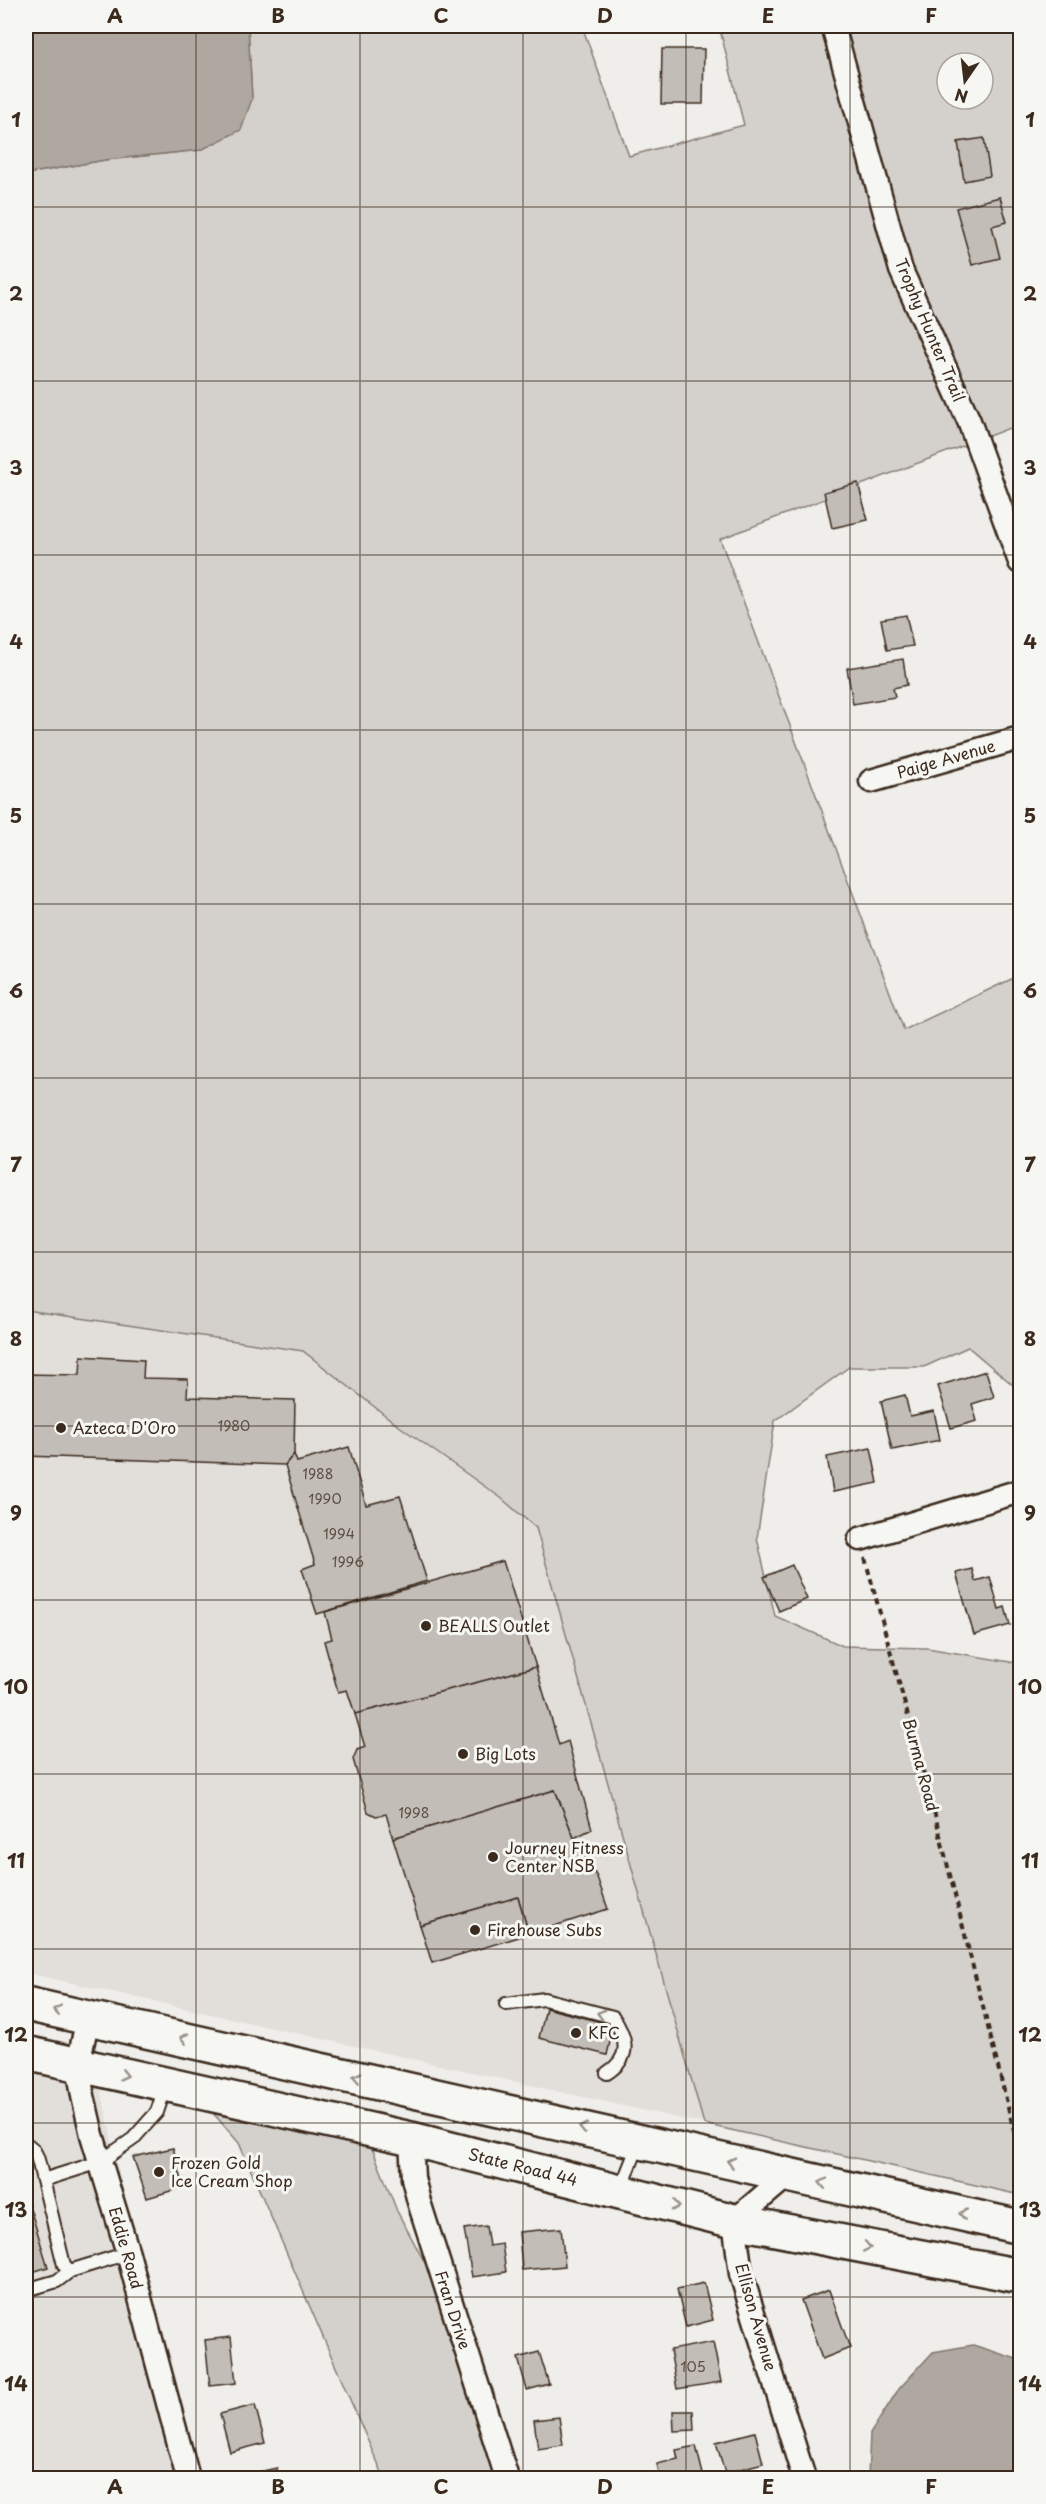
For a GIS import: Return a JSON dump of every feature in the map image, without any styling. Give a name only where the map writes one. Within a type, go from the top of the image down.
[{"type":"main road","points":[[26,2004],[1020,2227]]},
{"type":"main road","name":"State Road 44","points":[[26,2053],[411,2139],[734,2221],[1020,2276]]},
{"type":"street","name":"Trophy Hunter Trail","points":[[833,26],[901,270],[969,421],[1020,562]]},
{"type":"street","name":"Paige Avenue","points":[[871,781],[1020,738]]},
{"type":"street","points":[[860,1539],[1020,1491]]},
{"type":"street","name":"Eddie Road","points":[[88,2017],[78,2065],[83,2096],[188,2478]]},
{"type":"street","name":"Fran Drive","points":[[411,2139],[414,2178],[419,2202],[507,2478]]},
{"type":"street","points":[[734,2221],[788,2175]]},
{"type":"street","name":"Ellison Avenue","points":[[734,2221],[741,2274],[804,2478]]},
{"type":"lane","points":[[506,2004],[544,1999],[613,2017],[622,2032],[626,2047],[619,2066],[607,2073]]},
{"type":"lane","points":[[42,2180],[100,2162],[133,2139],[157,2112],[166,2084]]},
{"type":"lane","points":[[620,2192],[640,2141]]},
{"type":"lane","points":[[26,2144],[36,2155],[64,2265],[70,2271]]},
{"type":"lane","points":[[26,2290],[57,2281],[70,2271],[128,2253]]},
{"type":"path","name":"Burma Road","points":[[860,1539],[935,1815],[1020,2155]]},
{"type":"shaded area","points":[[26,26],[248,26],[252,99],[241,130],[201,150],[105,160],[26,174]]},
{"type":"shaded area","points":[[248,26],[582,26],[629,156],[744,125],[719,26],[1020,26],[1020,424],[720,539],[904,1030],[1020,975],[1020,1391],[968,1347],[924,1367],[849,1367],[775,1421],[757,1538],[775,1616],[843,1646],[927,1648],[1016,1663],[1020,1661],[1020,2195],[704,2124],[536,1528],[501,1498],[399,1426],[303,1351],[26,1310],[26,174],[105,160],[201,150],[252,99]]},
{"type":"shaded area","points":[[26,1310],[303,1351],[399,1426],[501,1498],[536,1528],[704,2124],[26,1973]]},
{"type":"shaded area","points":[[26,2065],[99,2081],[125,2199],[120,2199],[182,2478],[26,2478]]},
{"type":"shaded area","points":[[206,2105],[370,2143],[397,2211],[493,2389],[513,2478],[384,2478],[239,2143]]},
{"type":"shaded area","points":[[973,2345],[1020,2360],[1020,2478],[868,2478],[870,2434],[898,2390],[933,2352]]},
{"type":"building","points":[[662,49],[704,49],[703,104],[661,104]]},
{"type":"building","points":[[984,138],[990,176],[964,181],[958,142]]},
{"type":"building","points":[[1000,197],[1007,222],[992,226],[1000,258],[972,265],[956,208]]},
{"type":"building","points":[[858,483],[868,520],[832,528],[824,492]]},
{"type":"building","points":[[906,615],[913,646],[887,650],[881,619]]},
{"type":"building","points":[[903,659],[907,685],[893,688],[895,697],[853,704],[847,668]]},
{"type":"building","points":[[81,1356],[144,1360],[143,1378],[188,1379],[187,1397],[295,1400],[294,1454],[285,1465],[26,1456],[26,1374],[80,1375]]},
{"type":"building","points":[[986,1371],[994,1397],[972,1404],[977,1421],[951,1428],[938,1386]]},
{"type":"building","points":[[905,1395],[910,1416],[934,1411],[940,1440],[892,1450],[881,1401]]},
{"type":"building","points":[[349,1447],[366,1505],[400,1496],[427,1581],[317,1614],[302,1569],[315,1564],[285,1465],[294,1454],[297,1462]]},
{"type":"building","points":[[871,1448],[878,1483],[833,1492],[827,1457]]},
{"type":"building","name":"BEALLS Outlet","points":[[503,1561],[536,1667],[355,1714],[347,1690],[338,1692],[324,1641],[332,1639],[325,1612]]},
{"type":"building","points":[[792,1565],[807,1599],[779,1611],[764,1577]]},
{"type":"building","points":[[972,1569],[975,1581],[990,1577],[999,1609],[1005,1607],[1010,1625],[974,1635],[956,1573]]},
{"type":"building","name":"Big Lots","points":[[536,1667],[559,1745],[568,1741],[592,1829],[574,1838],[555,1790],[393,1838],[386,1814],[376,1816],[368,1812],[353,1759],[357,1750],[365,1747],[355,1714]]},
{"type":"building","name":"Journey Fitness Center NSB","points":[[555,1790],[574,1838],[597,1877],[608,1909],[529,1934],[518,1897],[420,1925],[393,1838]]},
{"type":"building","name":"Firehouse Subs","points":[[518,1897],[529,1934],[432,1963],[420,1925]]},
{"type":"building","name":"KFC","points":[[546,2008],[605,2023],[613,2028],[607,2055],[539,2038]]},
{"type":"building","name":"Frozen Gold Ice Cream Shop","points":[[173,2148],[184,2187],[147,2198],[133,2157]]},
{"type":"building","points":[[26,2195],[48,2267],[26,2274]]},
{"type":"building","points":[[486,2226],[489,2246],[502,2244],[506,2272],[472,2277],[464,2229]]},
{"type":"building","points":[[561,2228],[565,2266],[522,2270],[519,2232]]},
{"type":"building","points":[[704,2283],[713,2320],[686,2327],[677,2289]]},
{"type":"building","points":[[829,2290],[850,2348],[822,2359],[801,2300]]},
{"type":"building","points":[[231,2337],[236,2383],[210,2386],[205,2340]]},
{"type":"building","points":[[713,2342],[721,2382],[677,2389],[670,2350]]},
{"type":"building","points":[[539,2352],[549,2384],[527,2390],[518,2358]]},
{"type":"building","points":[[255,2405],[265,2443],[230,2452],[220,2414]]},
{"type":"building","points":[[673,2411],[693,2411],[694,2430],[674,2431]]},
{"type":"building","points":[[559,2417],[563,2445],[538,2449],[534,2420]]},
{"type":"building","points":[[755,2432],[763,2463],[725,2473],[716,2442]]},
{"type":"building","points":[[696,2446],[704,2478],[660,2478],[657,2464],[678,2459],[676,2450]]},
{"type":"building","points":[[277,2468],[279,2478],[240,2478],[240,2476]]},
{"type":"place","name":"Azteca D'Oro","points":[[61,1428]]},
{"type":"place","name":"BEALLS Outlet","points":[[426,1626]]},
{"type":"place","name":"Big Lots","points":[[463,1754]]},
{"type":"place","name":"Journey Fitness Center NSB","points":[[493,1857]]},
{"type":"place","name":"Firehouse Subs","points":[[475,1930]]},
{"type":"place","name":"KFC","points":[[576,2033]]},
{"type":"place","name":"Frozen Gold Ice Cream Shop","points":[[159,2172]]}]
